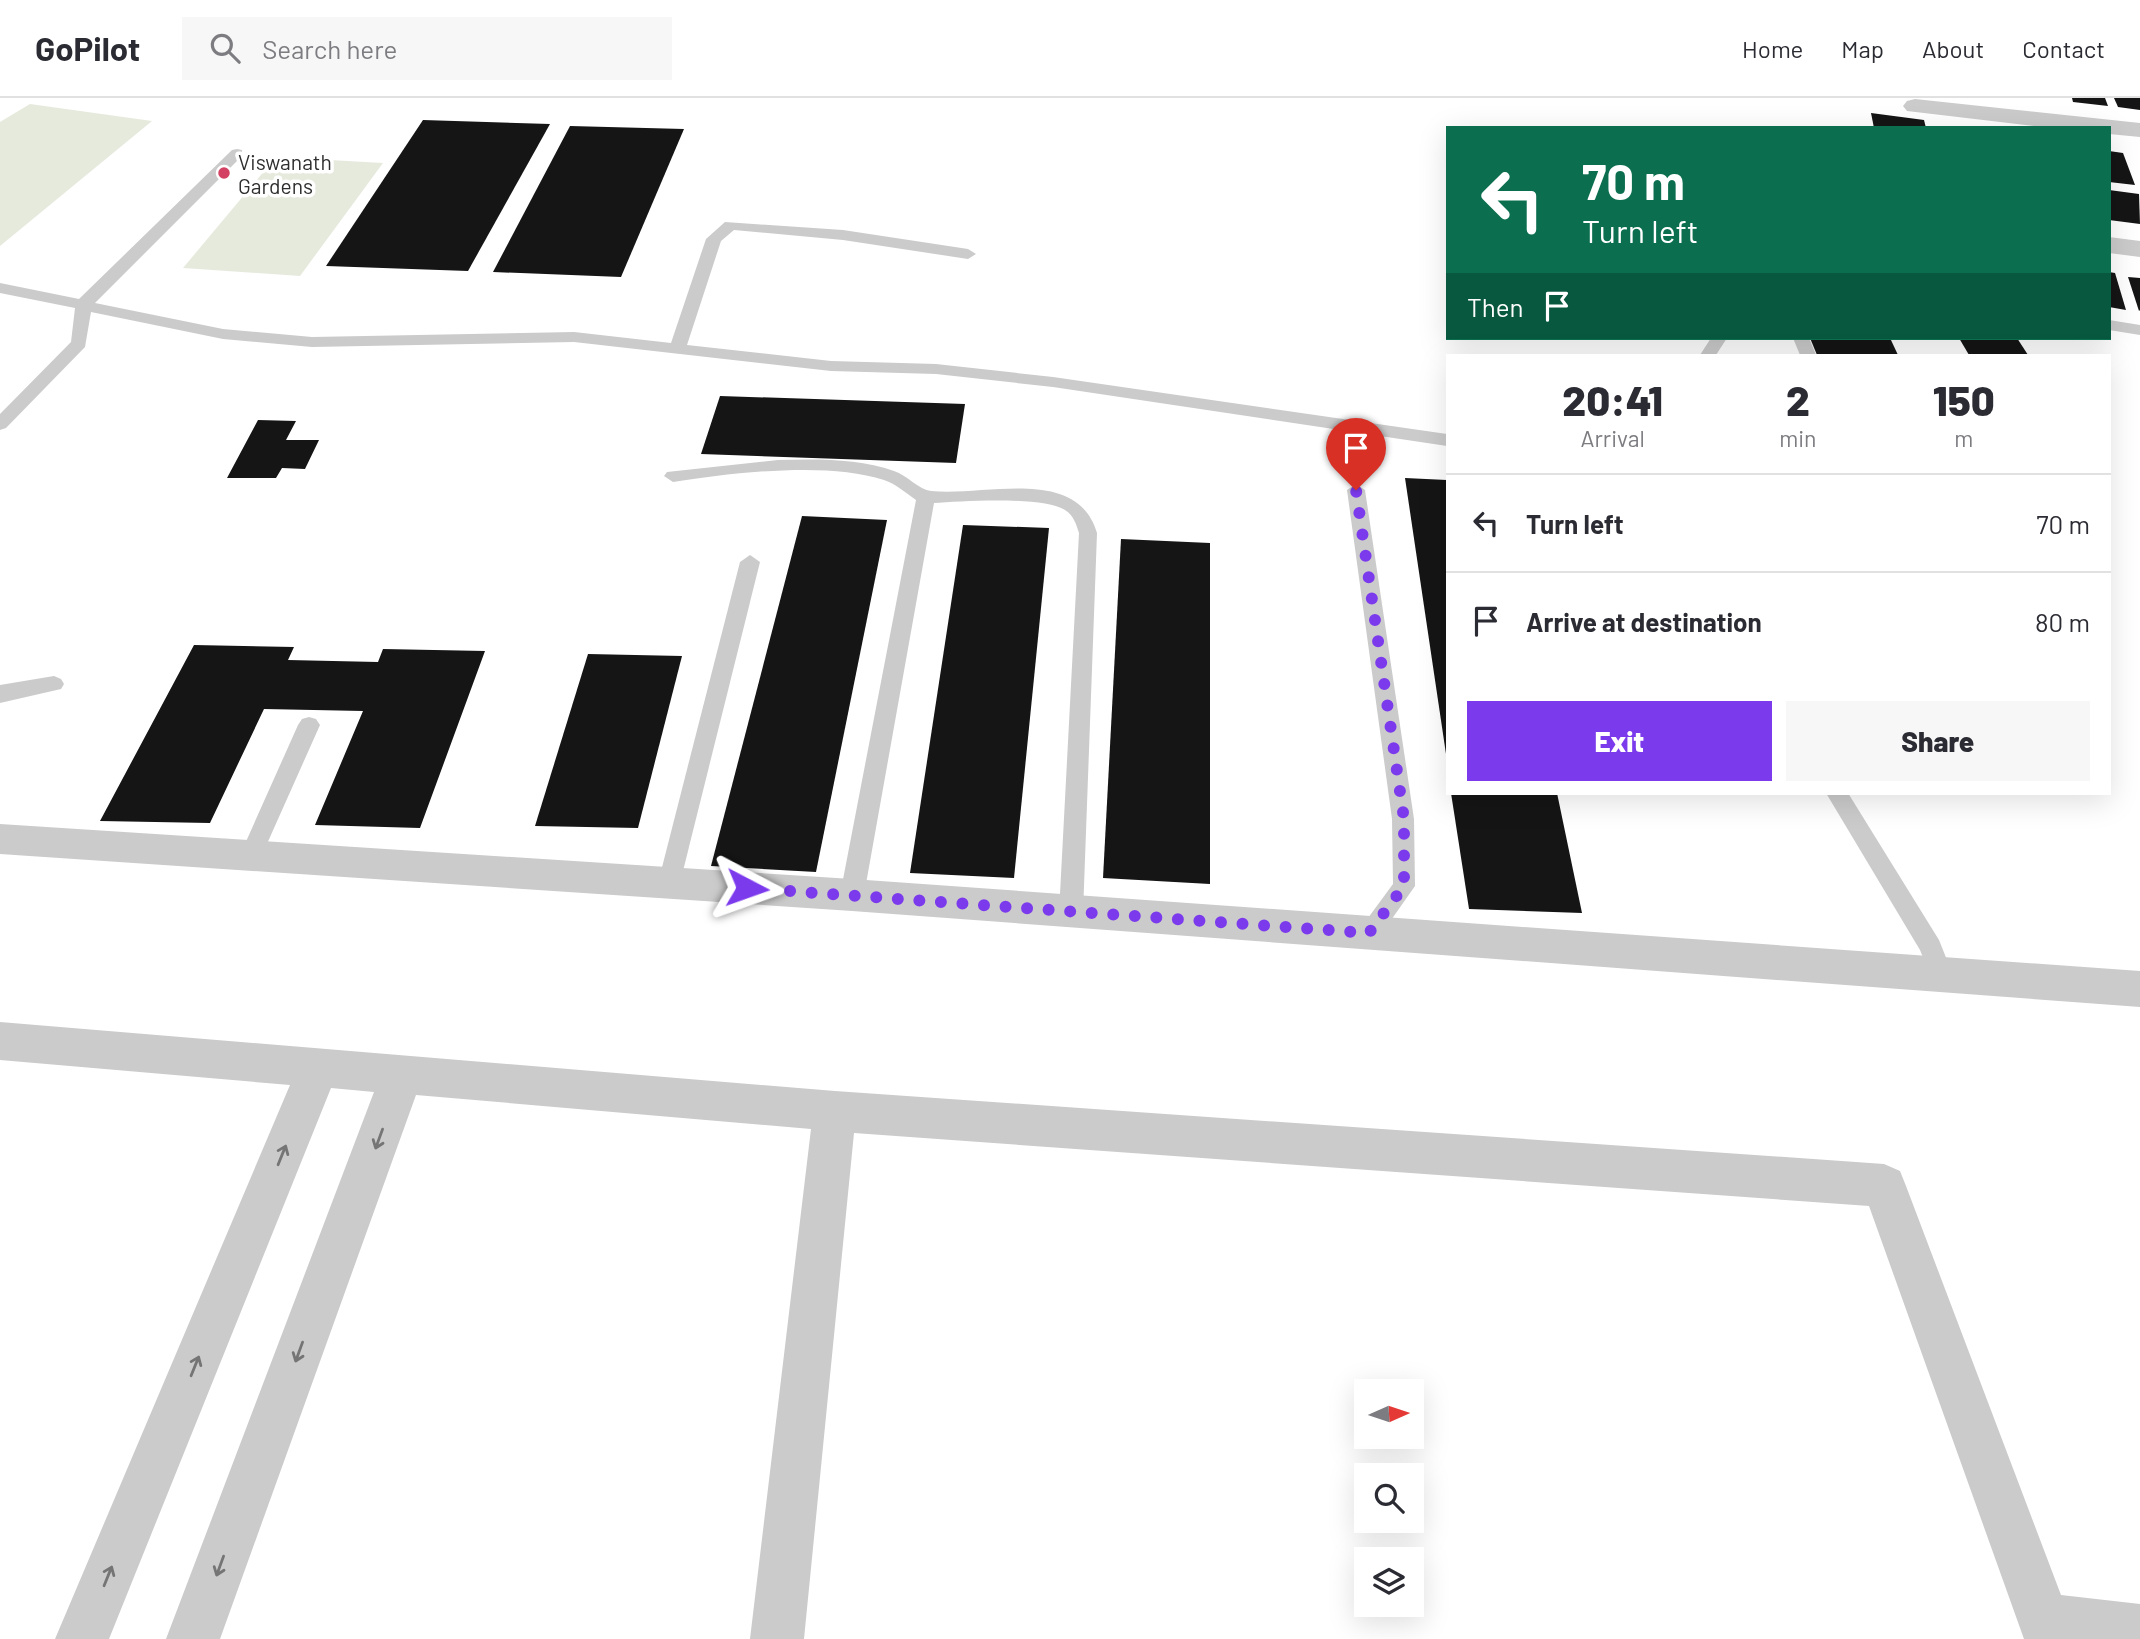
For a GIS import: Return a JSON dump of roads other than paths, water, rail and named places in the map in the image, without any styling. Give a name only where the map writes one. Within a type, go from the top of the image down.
[{"type":"street","points":[[1915,106],[2102,126]]},
{"type":"street","points":[[2111,127],[2140,130]]},
{"type":"street","points":[[2111,245],[2140,249]]},
{"type":"street","points":[[0,839],[852,895],[2140,989]]},
{"type":"street","points":[[0,1041],[835,1111],[1884,1186],[2048,1629],[2140,1631]]},
{"type":"street","points":[[82,1639],[318,1068]]},
{"type":"street","points":[[193,1639],[402,1075]]},
{"type":"street","points":[[777,1639],[835,1111]]},
{"type":"lane","points":[[0,424],[79,343],[84,304],[237,153]]},
{"type":"lane","points":[[677,349],[713,239],[730,225],[843,235],[968,254]]},
{"type":"lane","points":[[0,288],[223,334],[312,342],[574,337],[831,366],[936,369],[1054,382],[1446,440]]},
{"type":"lane","points":[[2111,325],[2140,330]]},
{"type":"lane","points":[[673,476],[732,467],[830,468],[886,474],[926,498],[965,493],[1065,501],[1083,515],[1088,533],[1071,913]]},
{"type":"lane","points":[[1356,490],[1404,819],[1404,886],[1369,933]]},
{"type":"lane","points":[[852,895],[926,498]]},
{"type":"lane","points":[[669,883],[750,562]]},
{"type":"lane","points":[[0,695],[6,691],[54,684]]},
{"type":"lane","points":[[251,855],[309,725]]},
{"type":"lane","points":[[1838,795],[1931,947],[1941,975]]},
{"type":"place","name":"Viswanath Gardens","points":[[224,173]]}]
